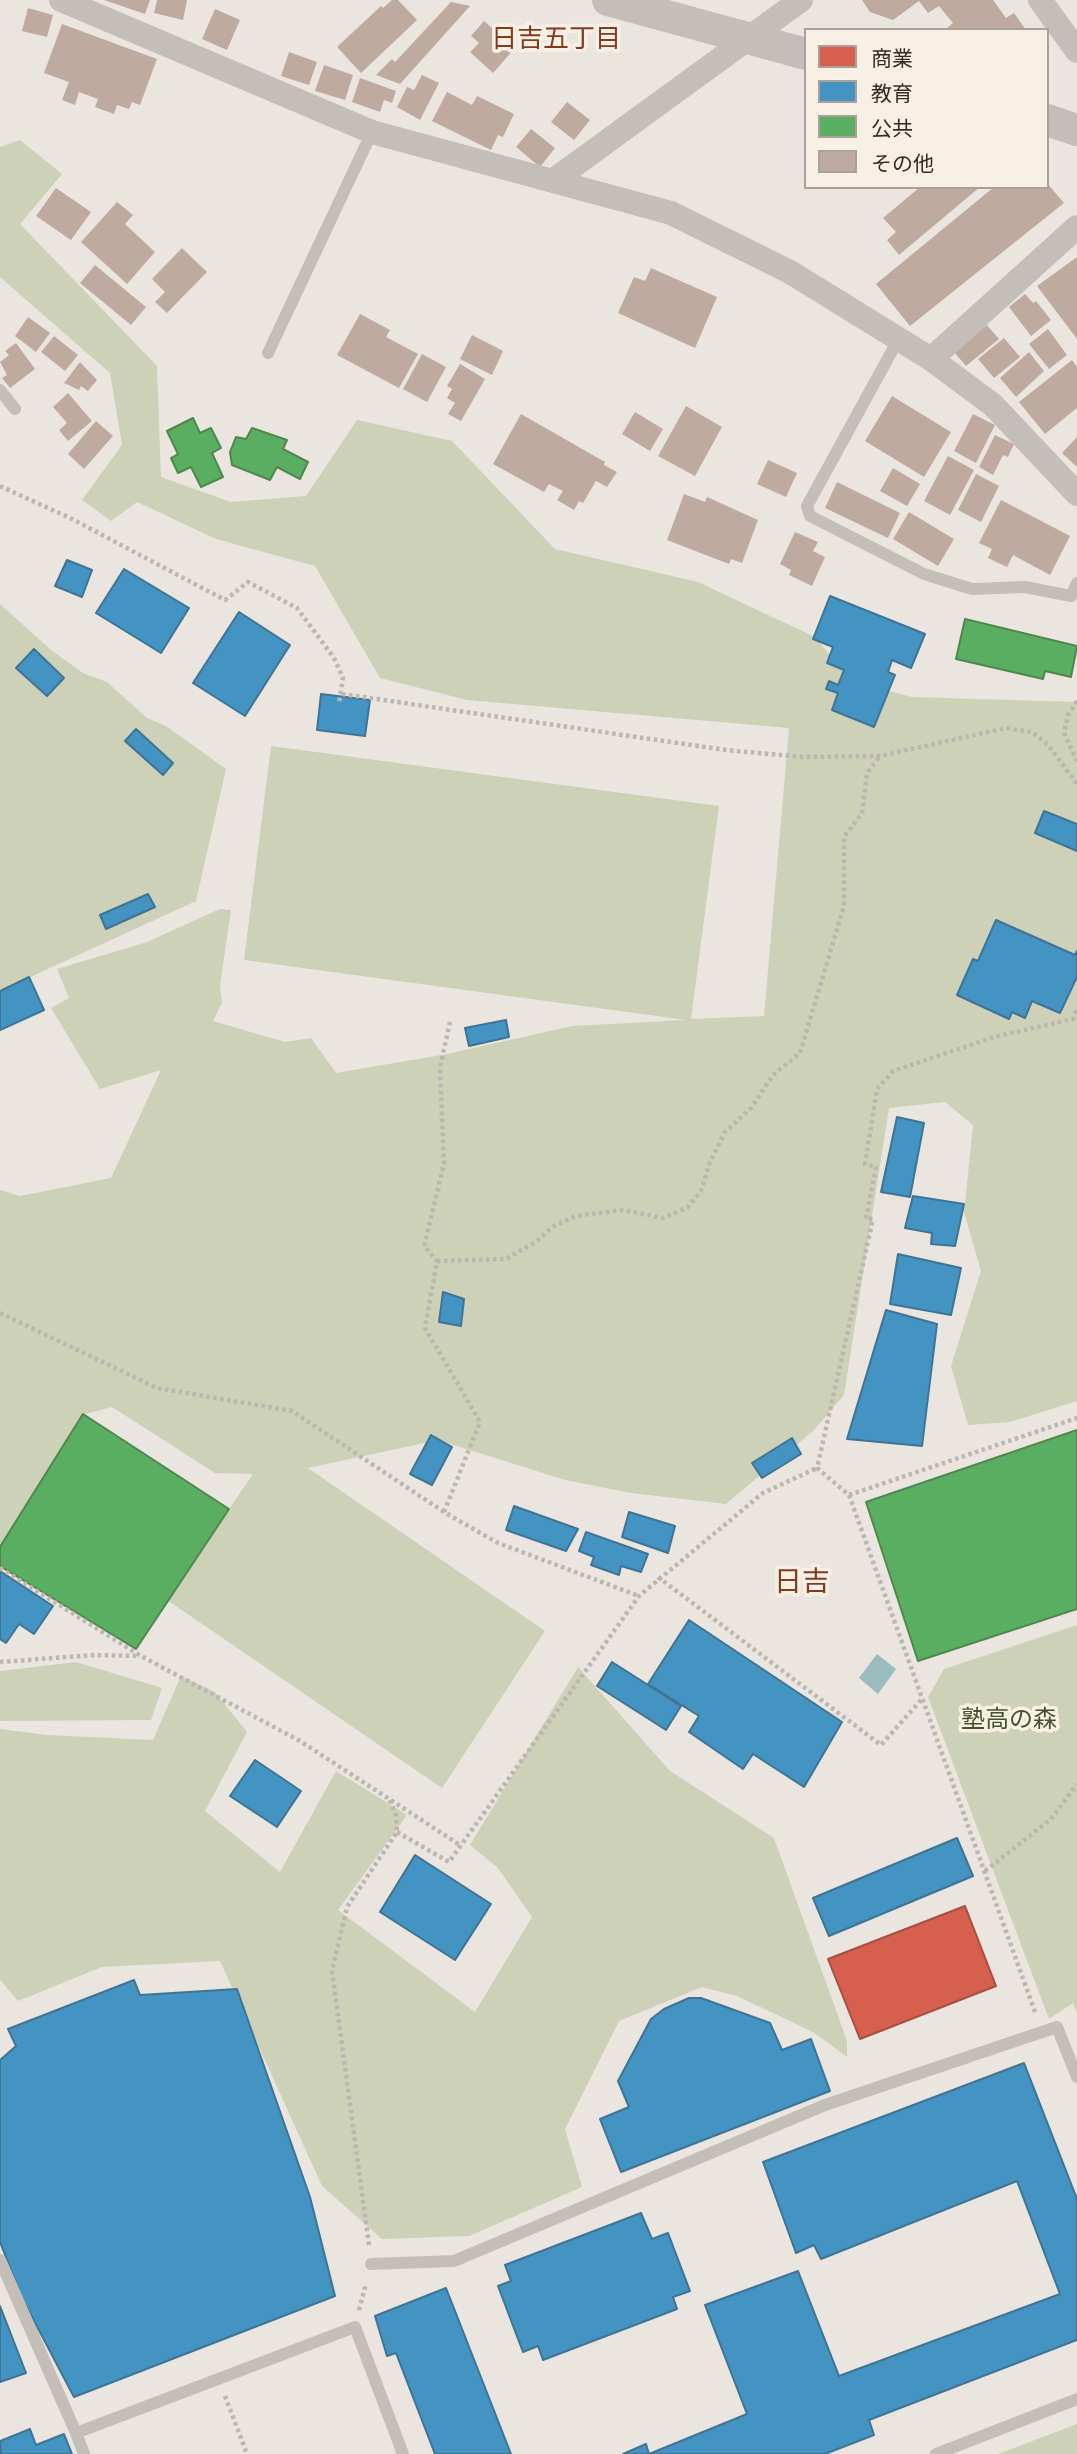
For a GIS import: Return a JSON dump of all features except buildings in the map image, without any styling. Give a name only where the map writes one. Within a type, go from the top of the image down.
[{"type":"street","points":[[61,0],[372,132],[671,213],[790,272],[931,359],[993,405],[1077,494]]},
{"type":"street","points":[[608,0],[804,53]]},
{"type":"street","points":[[554,180],[801,0]]},
{"type":"street","points":[[1040,0],[1077,51]]},
{"type":"street","points":[[1049,121],[1077,130]]},
{"type":"street","points":[[931,359],[1077,227]]},
{"type":"lane","points":[[268,353],[372,132]]},
{"type":"lane","points":[[898,340],[807,506],[810,516],[925,573],[972,589],[1025,587],[1071,596],[1077,583]]},
{"type":"lane","points":[[0,390],[15,410]]},
{"type":"lane","points":[[371,2264],[454,2261],[825,2105],[1057,2027],[1077,2077]]},
{"type":"lane","points":[[0,2260],[84,2454]]},
{"type":"lane","points":[[76,2433],[355,2328],[403,2454]]},
{"type":"lane","points":[[936,2454],[1077,2399]]},
{"type":"path","points":[[0,486],[72,519],[225,600],[248,582],[297,608],[334,658],[343,678],[339,703]]},
{"type":"path","points":[[342,694],[726,750],[802,757],[880,756],[1006,728],[1032,732],[1064,763],[1077,784]]},
{"type":"path","points":[[1077,701],[1068,715],[1064,733],[1077,761]]},
{"type":"path","points":[[437,1261],[506,1259],[537,1241],[551,1227],[576,1216],[623,1210],[663,1218],[688,1207],[701,1191],[710,1162],[725,1132],[751,1108],[773,1075],[800,1052],[844,906],[845,837],[862,813],[867,773],[880,756]]},
{"type":"path","points":[[817,1468],[873,1219],[866,1219],[876,1167],[865,1164],[877,1089],[893,1071],[994,1037],[1073,1019],[1077,1008]]},
{"type":"path","points":[[437,1261],[424,1246],[444,1164],[440,1068],[450,1022]]},
{"type":"path","points":[[437,1261],[425,1328],[480,1422],[444,1512]]},
{"type":"path","points":[[0,1313],[157,1388],[292,1411],[444,1512],[498,1544],[639,1596]]},
{"type":"path","points":[[849,1495],[1077,1418]]},
{"type":"path","points":[[817,1468],[849,1495],[1042,2033]]},
{"type":"path","points":[[397,1832],[449,1862],[639,1596],[658,1577],[763,1493],[817,1468]]},
{"type":"path","points":[[0,1568],[141,1656],[300,1741],[460,1845]]},
{"type":"path","points":[[658,1577],[881,1745],[921,1700]]},
{"type":"path","points":[[0,1662],[93,1655],[141,1656]]},
{"type":"path","points":[[985,1871],[1051,1819],[1077,1784]]},
{"type":"path","points":[[355,2328],[371,2264],[332,1971],[347,1907],[397,1832],[396,1815],[389,1798]]},
{"type":"path","points":[[218,2379],[247,2454]]},
{"type":"green space","points":[[20,140],[62,174],[20,224],[157,366],[161,477],[231,502],[306,496],[357,420],[452,441],[555,549],[698,582],[815,637],[851,681],[912,697],[1077,702],[1077,1401],[1010,1422],[968,1425],[951,1366],[981,1271],[964,1212],[973,1125],[945,1102],[889,1108],[844,1395],[814,1430],[726,1504],[631,1493],[565,1480],[438,1440],[308,1468],[545,1631],[442,1788],[167,1600],[253,1474],[215,1473],[112,1407],[82,1415],[0,1547],[0,1190],[20,1196],[111,1178],[161,1070],[100,1089],[51,1008],[69,998],[57,969],[147,942],[220,909],[231,910],[220,986],[222,1003],[213,1021],[285,1042],[311,1038],[336,1073],[447,1054],[572,1026],[686,1020],[244,960],[271,746],[719,806],[691,1019],[764,1016],[789,728],[467,700],[380,678],[315,566],[216,539],[137,502],[111,521],[82,500],[122,445],[110,373],[0,277],[0,147]]},
{"type":"green space","points":[[0,604],[51,650],[83,673],[107,682],[147,718],[166,726],[226,769],[196,901],[0,991]]},
{"type":"green space","name":"塾高の森","points":[[1077,1625],[1077,2013],[1073,2003],[1049,2019],[928,1697],[944,1669]]},
{"type":"green space","points":[[76,1662],[162,1688],[151,1720],[0,1721],[0,1671]]},
{"type":"green space","points":[[578,1667],[670,1771],[774,1838],[847,2041],[847,2057],[813,2032],[737,1996],[702,1987],[619,2021],[565,2129],[582,2187],[469,2236],[382,2239],[322,2186],[220,1961],[102,1967],[18,2001],[0,1980],[0,1729],[47,1735],[153,1740],[181,1676],[215,1692],[247,1732],[205,1811],[280,1872],[336,1771],[407,1815],[338,1910],[475,2012],[532,1917],[498,1868],[470,1845]]},
{"type":"green space","points":[[1077,2424],[1077,2454],[998,2454]]},
{"type":"water","points":[[877,1654],[896,1669],[878,1694],[859,1678]]},
{"type":"district","name":"日吉五丁目","points":[[556,39]]},
{"type":"district","name":"日吉","points":[[802,1582]]}]
